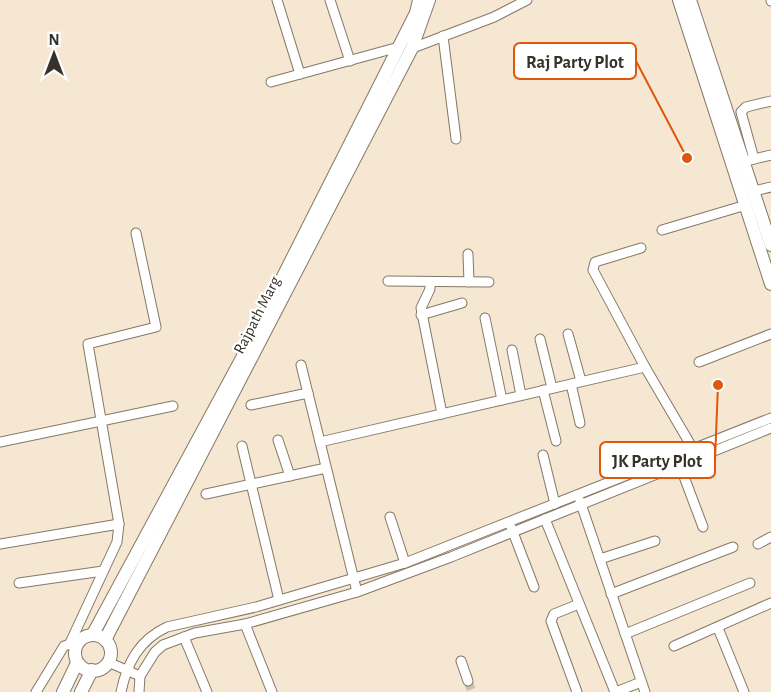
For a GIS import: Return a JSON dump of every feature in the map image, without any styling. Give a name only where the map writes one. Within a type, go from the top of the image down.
[{"type":"main road","name":"Rajpath Marg","points":[[93,634],[242,358],[416,13],[419,0]]},
{"type":"main road","name":"Rajpath Marg","points":[[105,640],[412,48],[429,0]]},
{"type":"main road","points":[[679,0],[771,284]]},
{"type":"main road","points":[[690,0],[749,160],[754,191],[771,246]]},
{"type":"main road","points":[[63,692],[77,663],[73,643],[93,634],[105,640],[111,653],[108,662],[102,668],[92,670],[77,663]]},
{"type":"main road","points":[[81,692],[92,670]]},
{"type":"street","points":[[277,0],[300,74]]},
{"type":"street","points":[[330,0],[350,61]]},
{"type":"street","points":[[271,82],[350,61],[412,48],[517,2],[527,0]]},
{"type":"street","points":[[443,36],[456,139]]},
{"type":"street","points":[[771,101],[746,107],[741,112],[749,160],[771,155]]},
{"type":"street","points":[[754,191],[771,187]]},
{"type":"street","points":[[662,230],[746,205]]},
{"type":"street","points":[[36,692],[64,646],[73,643],[117,542],[119,524],[88,344],[156,327],[136,233]]},
{"type":"street","points":[[641,248],[594,262],[592,266],[645,367],[699,458]]},
{"type":"street","points":[[468,254],[469,282]]},
{"type":"street","points":[[388,281],[489,282]]},
{"type":"street","points":[[430,282],[430,289],[421,308],[442,414]]},
{"type":"street","points":[[422,315],[462,303]]},
{"type":"street","points":[[485,318],[502,400]]},
{"type":"street","points":[[568,334],[580,423]]},
{"type":"street","points":[[699,362],[771,334]]},
{"type":"street","points":[[540,339],[556,441]]},
{"type":"street","points":[[512,350],[521,395]]},
{"type":"street","points":[[301,365],[357,592]]},
{"type":"street","points":[[320,442],[645,367]]},
{"type":"street","points":[[251,405],[308,393]]},
{"type":"street","points":[[0,442],[173,406]]},
{"type":"street","points":[[139,692],[140,676],[155,652],[163,645],[184,637],[245,624],[357,592],[545,519],[579,500],[692,449],[771,418]]},
{"type":"street","points":[[121,692],[126,669],[142,644],[167,627],[279,600],[405,563],[555,504],[579,500],[680,465],[771,428]]},
{"type":"street","points":[[278,440],[290,476]]},
{"type":"street","points":[[242,446],[279,600]]},
{"type":"street","points":[[543,455],[555,504]]},
{"type":"street","points":[[680,465],[703,527]]},
{"type":"street","points":[[206,495],[326,468]]},
{"type":"street","points":[[545,519],[615,692],[643,687],[579,500]]},
{"type":"street","points":[[390,517],[405,563]]},
{"type":"street","points":[[508,522],[534,587]]},
{"type":"street","points":[[0,544],[119,524]]},
{"type":"street","points":[[758,544],[771,537]]},
{"type":"street","points":[[600,559],[655,541]]},
{"type":"street","points":[[611,594],[733,547]]},
{"type":"street","points":[[19,583],[103,571]]},
{"type":"street","points":[[625,634],[750,583]]},
{"type":"street","points":[[674,646],[771,603]]},
{"type":"street","points":[[577,692],[551,621],[554,614],[579,604]]},
{"type":"street","points":[[245,624],[272,692]]},
{"type":"street","points":[[718,628],[744,692]]},
{"type":"street","points":[[184,637],[207,692]]},
{"type":"street","points":[[460,661],[468,681]]},
{"type":"street","points":[[108,662],[140,676]]},
{"type":"tunnel","points":[[468,681],[472,692]]},
{"type":"place","name":"Raj Party Plot","points":[[687,158]]},
{"type":"place","name":"JK Party Plot","points":[[718,385]]}]
